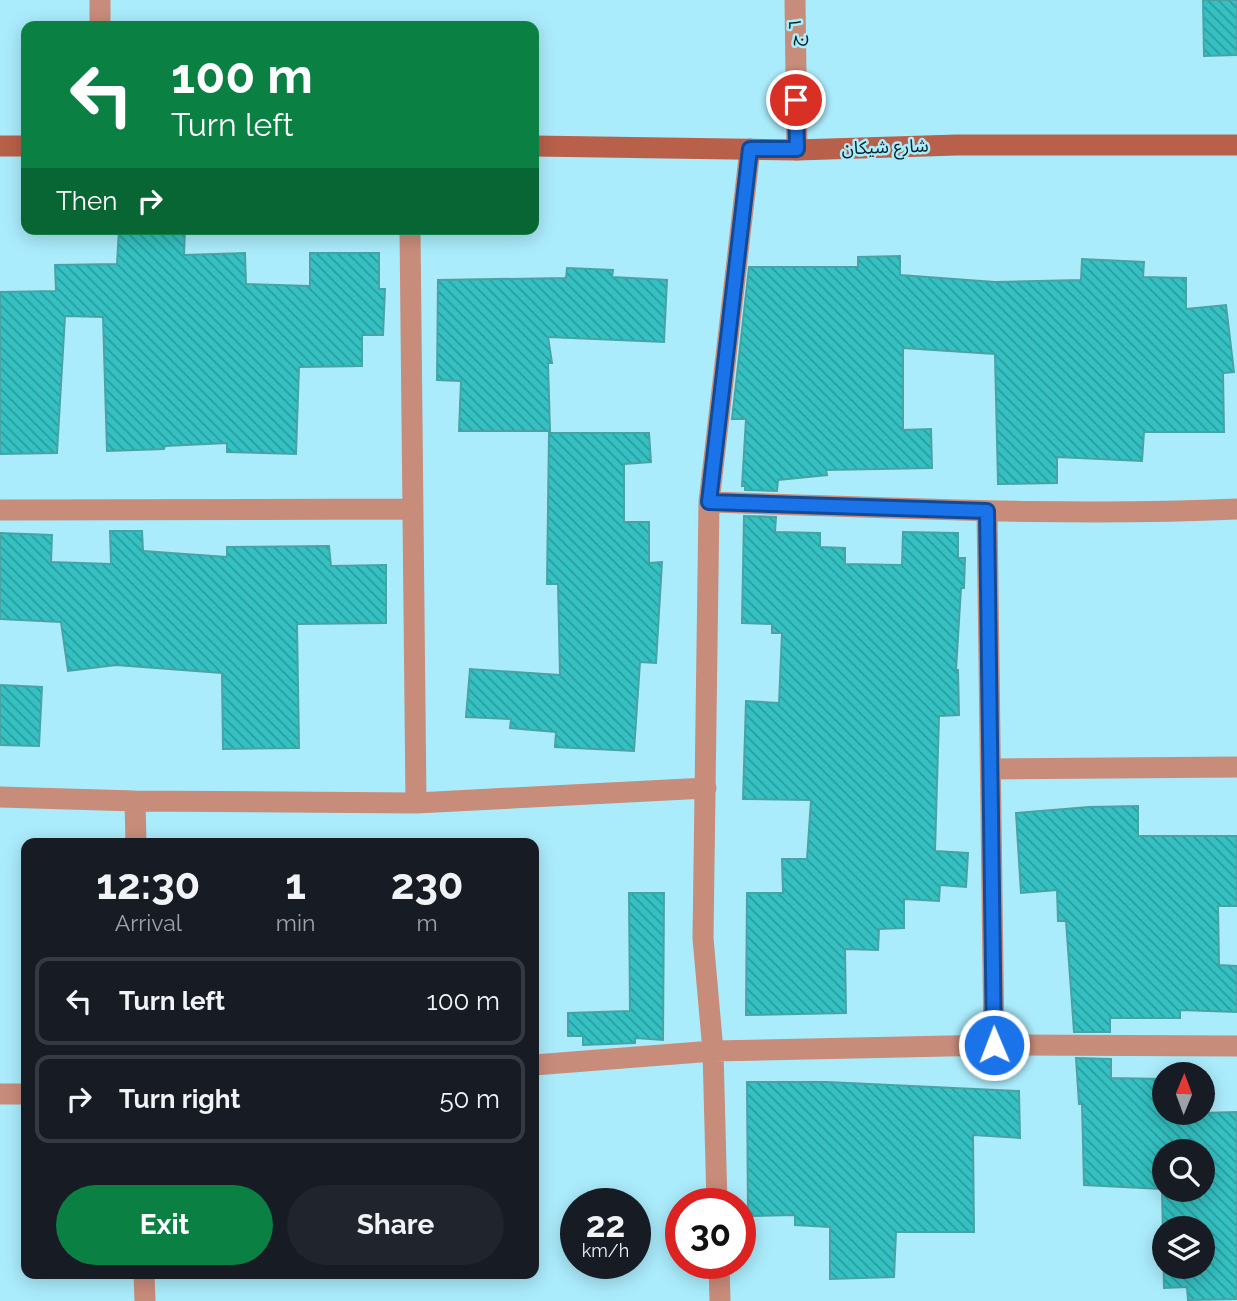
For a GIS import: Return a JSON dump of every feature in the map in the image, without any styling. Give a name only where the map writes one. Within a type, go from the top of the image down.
[{"type":"street","points":[[100,0],[100,21]]},
{"type":"street","name":"٦ ج","points":[[795,0],[797,149]]},
{"type":"street","name":"شارع شيكان","points":[[539,146],[797,149],[957,145],[1237,145]]},
{"type":"street","points":[[0,146],[21,146]]},
{"type":"street","points":[[717,1188],[713,1051],[703,938],[709,502],[750,149]]},
{"type":"street","points":[[410,235],[416,803]]},
{"type":"street","points":[[709,502],[987,511],[1150,513],[1237,509]]},
{"type":"street","points":[[0,510],[412,509]]},
{"type":"street","points":[[987,511],[994,1045]]},
{"type":"street","points":[[992,769],[1237,767]]},
{"type":"street","points":[[0,796],[135,801],[416,803],[706,788]]},
{"type":"street","points":[[135,801],[136,838]]},
{"type":"street","points":[[539,1065],[713,1051],[994,1045],[1237,1046]]},
{"type":"street","points":[[0,1094],[21,1094]]},
{"type":"street","points":[[144,1279],[145,1301]]},
{"type":"street","points":[[719,1279],[720,1301]]},
{"type":"building","points":[[1203,0],[1237,0],[1237,55],[1204,56]]},
{"type":"building","points":[[119,235],[185,235],[184,255],[245,253],[246,284],[310,286],[310,253],[379,253],[379,289],[385,289],[383,335],[362,335],[362,366],[299,367],[296,454],[227,452],[227,443],[107,451],[103,317],[65,316],[57,453],[0,454],[0,292],[56,291],[55,265],[117,264]]},
{"type":"building","points":[[900,256],[900,275],[995,282],[1081,280],[1082,259],[1144,262],[1143,277],[1186,278],[1186,309],[1226,305],[1234,372],[1223,373],[1224,432],[1144,432],[1142,461],[1057,457],[1057,483],[998,484],[995,354],[903,348],[903,430],[931,429],[932,468],[826,470],[827,475],[778,480],[777,491],[745,490],[745,486],[742,486],[746,419],[732,419],[749,267],[858,267],[858,257]]},
{"type":"building","points":[[567,268],[613,270],[612,277],[667,280],[664,342],[548,337],[552,363],[548,363],[550,431],[459,431],[461,381],[437,380],[438,280],[566,278]]},
{"type":"building","points":[[549,433],[649,433],[651,462],[624,464],[624,522],[649,522],[649,563],[662,562],[656,663],[640,662],[634,751],[555,747],[556,732],[510,728],[511,719],[466,717],[470,669],[560,675],[558,584],[547,584]]},
{"type":"building","points":[[744,516],[776,517],[775,532],[820,533],[820,547],[845,548],[845,564],[902,565],[903,532],[958,533],[958,558],[965,558],[956,670],[959,715],[939,716],[935,851],[968,853],[966,887],[940,885],[939,901],[904,899],[904,928],[879,929],[878,950],[845,949],[846,1013],[746,1015],[747,893],[783,893],[782,859],[807,859],[811,800],[743,799],[746,701],[779,703],[782,633],[772,633],[772,624],[742,623]]},
{"type":"building","points":[[110,531],[142,531],[143,551],[227,557],[227,547],[329,546],[331,566],[386,565],[386,623],[297,624],[299,748],[223,749],[222,673],[116,665],[68,671],[61,622],[0,619],[0,533],[52,535],[51,562],[111,564]]},
{"type":"building","points":[[0,685],[42,687],[39,746],[0,745]]},
{"type":"building","points":[[1138,806],[1138,836],[1237,836],[1237,906],[1218,906],[1219,965],[1237,966],[1237,1012],[1180,1010],[1180,1018],[1110,1018],[1110,1032],[1074,1032],[1066,921],[1058,921],[1057,890],[1021,893],[1016,813]]},
{"type":"building","points":[[629,893],[664,893],[663,1040],[635,1038],[635,1043],[583,1045],[583,1036],[568,1036],[568,1013],[630,1011]]},
{"type":"building","points":[[1076,1058],[1111,1059],[1111,1078],[1152,1079],[1152,1125],[1215,1125],[1215,1113],[1237,1112],[1237,1299],[1188,1300],[1187,1287],[1164,1288],[1164,1279],[1215,1279],[1215,1216],[1163,1216],[1162,1202],[1215,1202],[1215,1139],[1152,1139],[1152,1188],[1084,1185],[1082,1104],[1079,1104]]},
{"type":"building","points":[[747,1082],[827,1082],[1019,1091],[1020,1138],[973,1135],[974,1232],[896,1232],[894,1277],[830,1279],[830,1227],[795,1225],[795,1215],[756,1216],[756,1188],[748,1188]]},
{"type":"route","points":[[796,100],[797,149],[750,149],[709,502],[987,511],[994,1045]]}]
